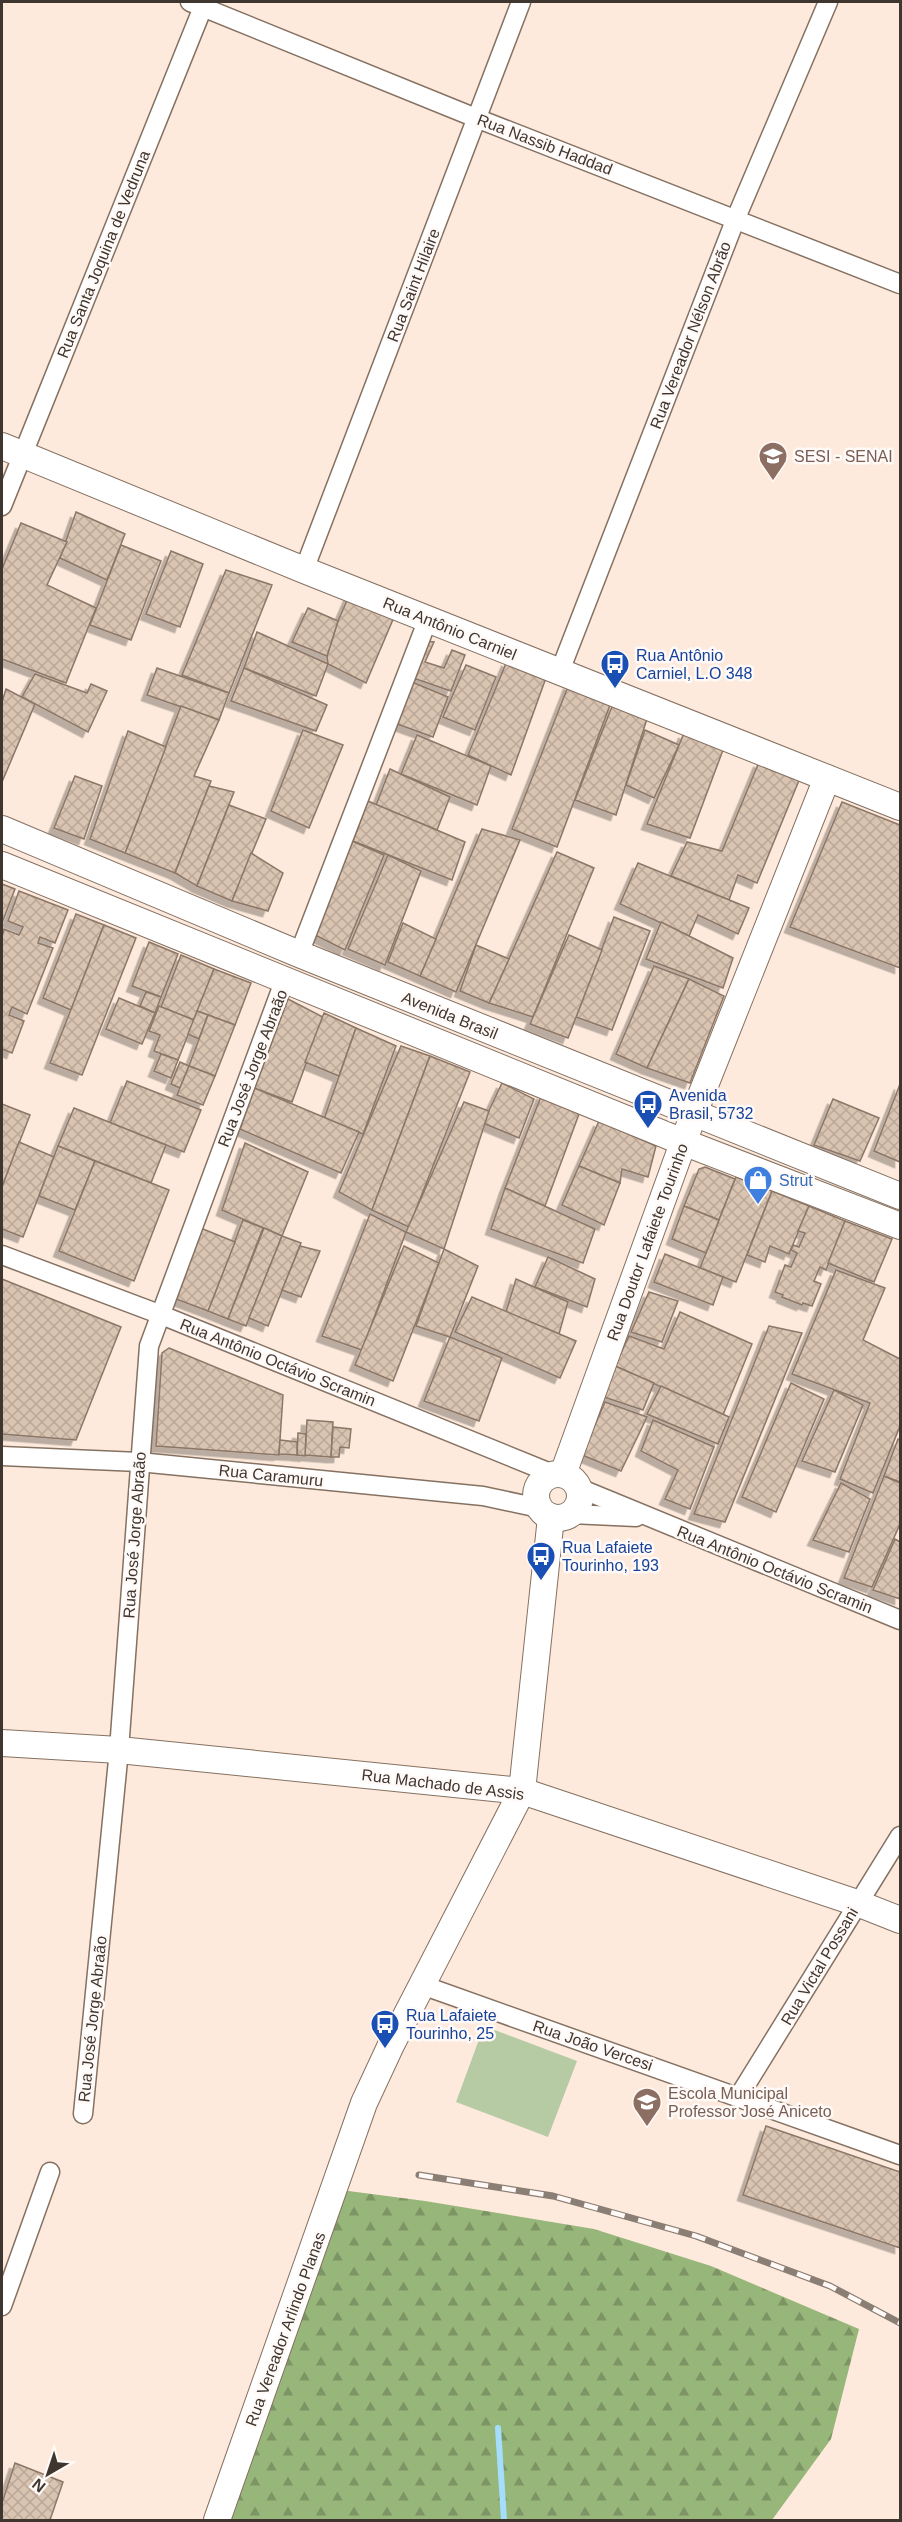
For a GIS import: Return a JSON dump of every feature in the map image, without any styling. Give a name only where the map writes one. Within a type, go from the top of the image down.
[{"type":"street","name":"Rua Saint Hilaire","points":[[304,570],[522,2]]},
{"type":"street","name":"Rua Vereador Nélson Abrão","points":[[560,671],[736,218],[828,2]]},
{"type":"street","name":"Rua Nassib Haddad","points":[[199,3],[476,118],[900,284]]},
{"type":"street","name":"Rua Santa Joquina de Vedruna","points":[[2,506],[12,450],[199,3]]},
{"type":"street","name":"Rua Antônio Carniel","points":[[12,450],[304,570],[900,807]]},
{"type":"street","points":[[299,954],[428,619]]},
{"type":"street","name":"Rua Doutor Lafaiete Tourinho","points":[[565,1479],[683,1142],[827,778]]},
{"type":"street","name":"Avenida Brasil","points":[[2,829],[299,954],[900,1196]]},
{"type":"street","name":"Avenida Brasil","points":[[2,865],[683,1142],[900,1226]]},
{"type":"street","name":"Rua José Jorge Abraão","points":[[83,2114],[119,1750],[149,1346],[285,979]]},
{"type":"street","name":"Rua Antônio Octávio Scramin","points":[[2,1255],[159,1314],[565,1479],[650,1518],[900,1620]]},
{"type":"street","name":"Rua Caramuru","points":[[2,1456],[139,1462],[483,1496],[554,1513]]},
{"type":"street","points":[[565,1479],[580,1502],[554,1513],[536,1494],[537,1487],[542,1480],[565,1479]]},
{"type":"street","points":[[422,1984],[522,1791],[554,1513]]},
{"type":"street","name":"Rua Antônio Octávio Scramin","points":[[554,1513],[650,1518]]},
{"type":"street","name":"Rua Machado de Assis","points":[[2,1743],[119,1750],[522,1791],[857,1903],[900,1920]]},
{"type":"street","name":"Rua Victal Possani","points":[[739,2096],[900,1836]]},
{"type":"street","name":"Rua João Vercesi","points":[[422,1984],[739,2096],[900,2156]]},
{"type":"street","name":"Rua Vereador Arlindo Planas","points":[[217,2520],[364,2103],[422,1984]]},
{"type":"street","points":[[2,2306],[50,2172]]},
{"type":"green space","points":[[484,2026],[577,2061],[548,2137],[456,2102]]},
{"type":"green space","points":[[341,2190],[425,2201],[594,2229],[711,2266],[859,2329],[831,2439],[772,2520],[231,2520]]},
{"type":"building","points":[[76,512],[125,534],[107,580],[60,558]]},
{"type":"building","points":[[21,523],[67,542],[47,585],[96,608],[66,683],[2,659],[2,569]]},
{"type":"building","points":[[121,545],[161,561],[131,640],[90,625]]},
{"type":"building","points":[[171,551],[203,564],[180,627],[146,614]]},
{"type":"building","points":[[226,570],[272,585],[229,693],[182,675]]},
{"type":"building","points":[[352,589],[397,610],[366,683],[328,664],[327,656],[338,621]]},
{"type":"building","points":[[308,608],[338,621],[327,656],[292,642]]},
{"type":"building","points":[[257,632],[328,664],[316,696],[244,668]]},
{"type":"building","points":[[425,641],[434,642],[425,662],[444,668],[452,650],[465,655],[451,691],[413,678]]},
{"type":"building","points":[[507,661],[547,675],[511,775],[468,755]]},
{"type":"building","points":[[466,665],[496,677],[475,730],[443,717]]},
{"type":"building","points":[[157,668],[229,693],[219,720],[147,695]]},
{"type":"building","points":[[244,668],[327,705],[316,731],[231,701]]},
{"type":"building","points":[[35,674],[87,693],[91,684],[107,691],[88,732],[22,697]]},
{"type":"building","points":[[407,680],[448,697],[433,737],[389,721]]},
{"type":"building","points":[[569,684],[610,705],[557,847],[512,829]]},
{"type":"building","points":[[6,689],[35,704],[2,782],[2,702]]},
{"type":"building","points":[[613,704],[647,719],[616,815],[575,800]]},
{"type":"building","points":[[181,706],[219,720],[194,776],[211,781],[175,873],[125,853]]},
{"type":"building","points":[[303,730],[343,745],[309,828],[271,811]]},
{"type":"building","points":[[645,730],[679,745],[654,798],[626,785]]},
{"type":"building","points":[[128,731],[166,747],[125,853],[90,839]]},
{"type":"building","points":[[684,733],[723,750],[690,838],[647,824]]},
{"type":"building","points":[[417,735],[491,766],[477,805],[401,774]]},
{"type":"building","points":[[759,762],[800,778],[757,883],[738,875],[729,900],[671,876],[687,842],[722,851]]},
{"type":"building","points":[[390,769],[450,797],[437,830],[376,805]]},
{"type":"building","points":[[75,776],[102,786],[84,839],[54,828]]},
{"type":"building","points":[[209,786],[234,792],[197,886],[175,873]]},
{"type":"building","points":[[368,801],[465,842],[452,880],[353,841]]},
{"type":"building","points":[[842,802],[900,825],[900,968],[790,927]]},
{"type":"building","points":[[229,805],[266,819],[232,901],[197,886]]},
{"type":"building","points":[[482,829],[520,840],[456,992],[420,976]]},
{"type":"building","points":[[338,835],[384,855],[345,950],[307,931]]},
{"type":"building","points":[[557,852],[594,868],[533,1017],[489,1003]]},
{"type":"building","points":[[251,853],[283,873],[268,911],[232,901]]},
{"type":"building","points":[[388,855],[421,871],[385,965],[348,949]]},
{"type":"building","points":[[638,863],[749,908],[738,934],[698,915],[689,936],[620,904]]},
{"type":"building","points":[[2,884],[15,889],[2,923]]},
{"type":"building","points":[[19,891],[68,910],[55,943],[40,937],[38,943],[53,948],[27,1014],[12,1007],[9,1015],[24,1021],[12,1053],[2,1049],[2,937],[4,929],[19,935],[23,927],[8,921]]},
{"type":"building","points":[[76,914],[104,925],[71,1010],[43,998]]},
{"type":"building","points":[[614,917],[650,931],[612,1030],[576,1017]]},
{"type":"building","points":[[661,922],[733,958],[723,988],[646,959]]},
{"type":"building","points":[[403,923],[436,939],[420,976],[388,962]]},
{"type":"building","points":[[104,925],[136,938],[82,1075],[50,1063]]},
{"type":"building","points":[[569,935],[602,950],[568,1038],[530,1024]]},
{"type":"building","points":[[149,942],[178,954],[161,997],[132,986]]},
{"type":"building","points":[[476,945],[509,959],[489,1003],[460,991]]},
{"type":"building","points":[[181,955],[214,969],[194,1020],[161,1007]]},
{"type":"building","points":[[654,966],[689,979],[647,1068],[616,1054]]},
{"type":"building","points":[[214,969],[251,983],[235,1025],[197,1011]]},
{"type":"building","points":[[689,979],[724,996],[690,1083],[647,1068]]},
{"type":"building","points":[[146,992],[161,997],[155,1013],[140,1006]]},
{"type":"building","points":[[119,998],[155,1013],[142,1044],[106,1029]]},
{"type":"building","points":[[286,998],[323,1017],[292,1102],[254,1088]]},
{"type":"building","points":[[159,1006],[194,1020],[178,1060],[154,1051],[160,1035],[149,1031]]},
{"type":"building","points":[[197,1011],[208,1015],[199,1039],[188,1034]]},
{"type":"building","points":[[324,1013],[356,1028],[339,1076],[305,1062]]},
{"type":"building","points":[[208,1015],[235,1025],[215,1076],[189,1066]]},
{"type":"building","points":[[356,1028],[396,1046],[363,1134],[324,1119]]},
{"type":"building","points":[[401,1046],[430,1056],[372,1210],[339,1192]]},
{"type":"building","points":[[161,1054],[178,1060],[171,1078],[154,1071]]},
{"type":"building","points":[[430,1056],[470,1072],[409,1227],[372,1210]]},
{"type":"building","points":[[180,1062],[189,1066],[180,1088],[171,1084]]},
{"type":"building","points":[[189,1066],[215,1076],[203,1105],[177,1095]]},
{"type":"building","points":[[127,1081],[201,1110],[184,1152],[110,1123]]},
{"type":"building","points":[[502,1083],[534,1099],[519,1138],[483,1123]]},
{"type":"building","points":[[900,1084],[900,1162],[874,1151]]},
{"type":"building","points":[[254,1088],[359,1132],[341,1173],[240,1129]]},
{"type":"building","points":[[542,1094],[579,1114],[545,1206],[505,1188]]},
{"type":"building","points":[[833,1099],[879,1118],[860,1161],[814,1145]]},
{"type":"building","points":[[464,1102],[489,1111],[444,1249],[406,1232]]},
{"type":"building","points":[[2,1104],[30,1115],[2,1187]]},
{"type":"building","points":[[74,1108],[166,1145],[151,1183],[58,1146]]},
{"type":"building","points":[[599,1121],[656,1146],[648,1177],[622,1169],[620,1183],[579,1166]]},
{"type":"building","points":[[19,1142],[54,1157],[23,1237],[2,1229],[2,1187]]},
{"type":"building","points":[[245,1143],[308,1172],[282,1236],[222,1210]]},
{"type":"building","points":[[58,1146],[95,1161],[75,1210],[39,1196]]},
{"type":"building","points":[[95,1161],[169,1190],[134,1281],[59,1251]]},
{"type":"building","points":[[579,1166],[620,1183],[604,1225],[562,1205]]},
{"type":"building","points":[[705,1167],[735,1179],[719,1220],[684,1206],[699,1169]]},
{"type":"building","points":[[736,1177],[772,1191],[736,1282],[700,1268]]},
{"type":"building","points":[[505,1188],[595,1229],[583,1263],[491,1229]]},
{"type":"building","points":[[772,1191],[809,1206],[789,1254],[770,1246],[765,1262],[747,1255]]},
{"type":"building","points":[[684,1206],[719,1220],[706,1253],[672,1239]]},
{"type":"building","points":[[809,1206],[845,1221],[826,1270],[820,1267],[814,1281],[821,1284],[812,1306],[803,1303],[802,1305],[775,1292],[785,1265],[791,1267],[797,1253],[791,1250],[793,1245],[799,1247],[805,1233],[798,1231]]},
{"type":"building","points":[[370,1214],[406,1232],[362,1350],[322,1336]]},
{"type":"building","points":[[243,1220],[263,1228],[228,1319],[208,1311]]},
{"type":"building","points":[[845,1221],[892,1239],[874,1282],[828,1263]]},
{"type":"building","points":[[198,1227],[235,1242],[208,1311],[171,1297]]},
{"type":"building","points":[[264,1228],[282,1236],[246,1326],[228,1319]]},
{"type":"building","points":[[282,1236],[301,1243],[268,1326],[249,1318]]},
{"type":"building","points":[[300,1246],[320,1251],[301,1297],[282,1290]]},
{"type":"building","points":[[404,1246],[439,1263],[393,1381],[355,1365]]},
{"type":"building","points":[[444,1249],[478,1266],[450,1337],[416,1326]]},
{"type":"building","points":[[665,1254],[723,1277],[713,1305],[654,1282]]},
{"type":"building","points":[[548,1257],[595,1279],[587,1307],[535,1287]]},
{"type":"building","points":[[836,1270],[885,1288],[863,1340],[900,1359],[900,1426],[873,1493],[840,1479],[870,1403],[792,1374]]},
{"type":"building","points":[[2,1279],[121,1327],[76,1440],[2,1434]]},
{"type":"building","points":[[516,1279],[568,1302],[559,1334],[506,1312]]},
{"type":"building","points":[[649,1292],[678,1301],[662,1342],[631,1332]]},
{"type":"building","points":[[472,1297],[576,1341],[560,1378],[455,1332]]},
{"type":"building","points":[[680,1312],[752,1344],[723,1415],[615,1366],[629,1336],[664,1349]]},
{"type":"building","points":[[769,1326],[802,1333],[725,1522],[694,1514]]},
{"type":"building","points":[[450,1337],[502,1358],[479,1421],[424,1401]]},
{"type":"building","points":[[169,1348],[283,1395],[279,1455],[156,1446],[162,1353]]},
{"type":"building","points":[[615,1366],[654,1383],[643,1410],[604,1397]]},
{"type":"building","points":[[791,1383],[824,1399],[776,1512],[742,1497]]},
{"type":"building","points":[[661,1386],[729,1417],[718,1444],[647,1414]]},
{"type":"building","points":[[834,1390],[863,1405],[835,1472],[802,1461]]},
{"type":"building","points":[[605,1402],[647,1417],[621,1471],[582,1455]]},
{"type":"building","points":[[307,1420],[333,1422],[331,1457],[305,1455]]},
{"type":"building","points":[[653,1420],[714,1447],[690,1509],[665,1499],[678,1470],[641,1451]]},
{"type":"building","points":[[333,1427],[351,1429],[349,1448],[340,1447],[339,1457],[331,1457]]},
{"type":"building","points":[[298,1433],[306,1434],[305,1456],[297,1455]]},
{"type":"building","points":[[898,1439],[900,1440],[900,1482],[884,1476]]},
{"type":"building","points":[[280,1440],[297,1442],[297,1455],[279,1454]]},
{"type":"building","points":[[884,1476],[900,1483],[900,1524],[872,1587],[844,1578]]},
{"type":"building","points":[[841,1483],[870,1499],[849,1552],[813,1540]]},
{"type":"building","points":[[895,1539],[900,1542],[900,1599],[873,1590]]},
{"type":"building","points":[[766,2126],[900,2172],[900,2248],[743,2195]]},
{"type":"building","points":[[15,2463],[63,2482],[50,2520],[2,2520],[2,2503]]},
{"type":"waterway","points":[[498,2428],[504,2520]]},
{"type":"railway","points":[[419,2175],[553,2196],[696,2236],[830,2286],[900,2323]]},
{"type":"place","name":"SESI - SENAI","points":[[773,482]]},
{"type":"place","name":"Rua Antônio Carniel, L.O 348","points":[[615,690]]},
{"type":"place","name":"Avenida Brasil, 5732","points":[[648,1130]]},
{"type":"place","name":"Strut","points":[[758,1206]]},
{"type":"place","name":"Rua Lafaiete Tourinho, 193","points":[[541,1582]]},
{"type":"place","name":"Rua Lafaiete Tourinho, 25","points":[[385,2050]]},
{"type":"place","name":"Escola Municipal Professor José Aniceto","points":[[647,2128]]}]
